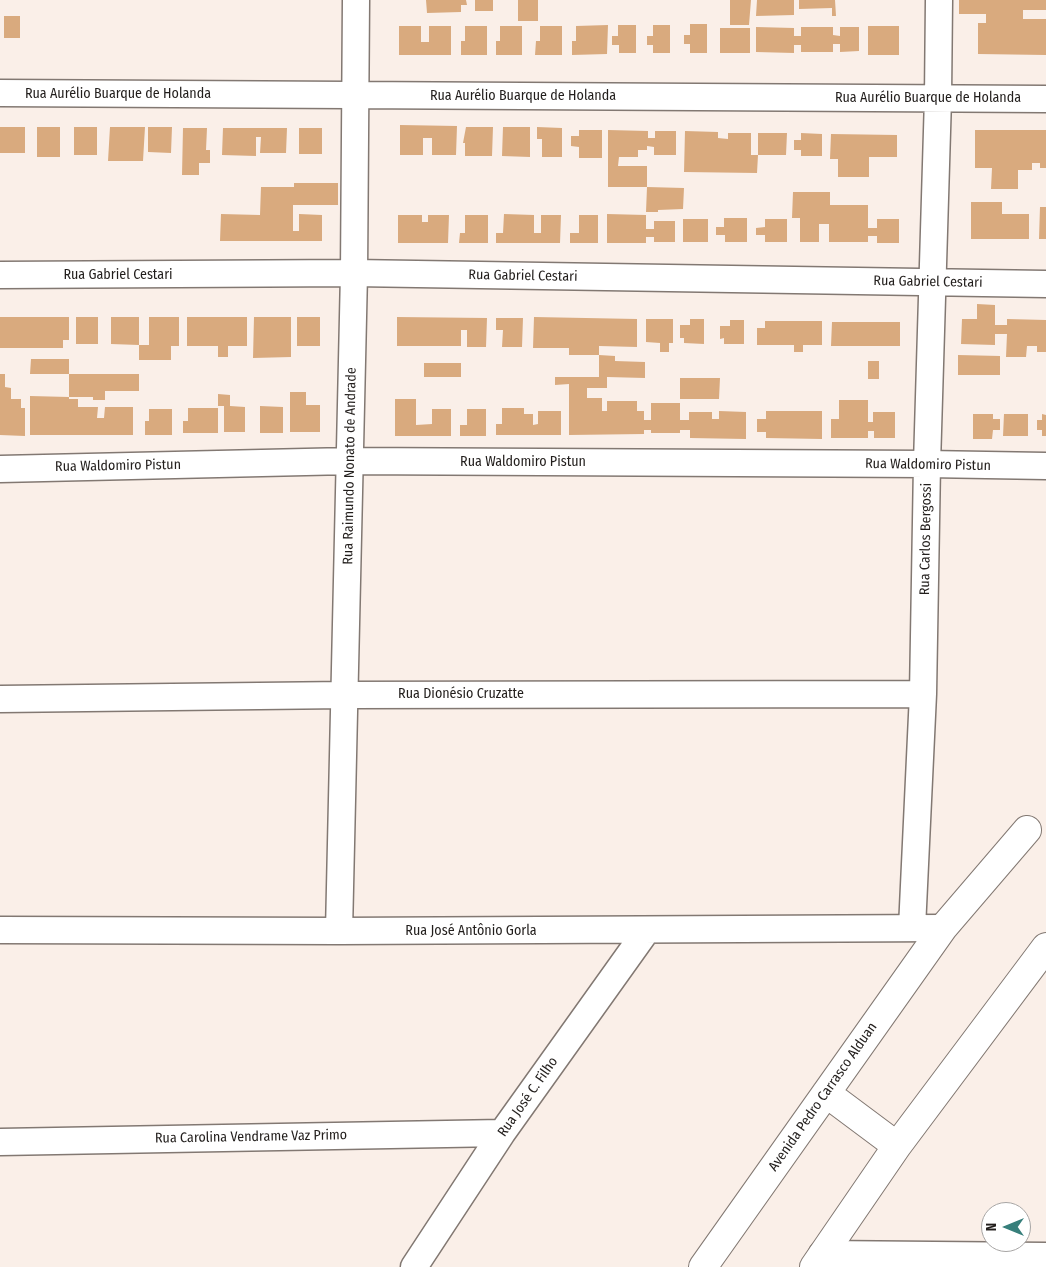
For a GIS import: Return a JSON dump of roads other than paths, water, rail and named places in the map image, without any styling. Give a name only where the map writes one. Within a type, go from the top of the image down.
[{"type":"street","name":"Rua Raimundo Nonato de Andrade","points":[[339,931],[354,273],[356,0]]},
{"type":"street","name":"Rua Carlos Bergossi","points":[[912,928],[923,694],[939,0]]},
{"type":"street","name":"Rua Aurélio Buarque de Holanda","points":[[0,93],[1046,99]]},
{"type":"street","name":"Rua Gabriel Cestari","points":[[0,276],[354,273],[1046,284]]},
{"type":"street","name":"Rua Waldomiro Pistun","points":[[0,469],[350,462],[1046,466]]},
{"type":"street","name":"Rua Dionésio Cruzatte","points":[[0,698],[345,694],[923,694]]},
{"type":"street","name":"Avenida Pedro Carrasco Alduan","points":[[703,1267],[943,928],[1028,830]]},
{"type":"street","name":"Rua José Antônio Gorla","points":[[0,930],[339,931],[943,928]]},
{"type":"street","name":"Rua José C. Filho","points":[[414,1267],[502,1133],[647,930]]},
{"type":"street","points":[[818,1261],[898,1146],[1046,947]]},
{"type":"street","points":[[826,1093],[898,1146]]},
{"type":"street","name":"Rua Carolina Vendrame Vaz Primo","points":[[0,1142],[502,1133]]},
{"type":"street","points":[[818,1261],[1046,1256]]}]
